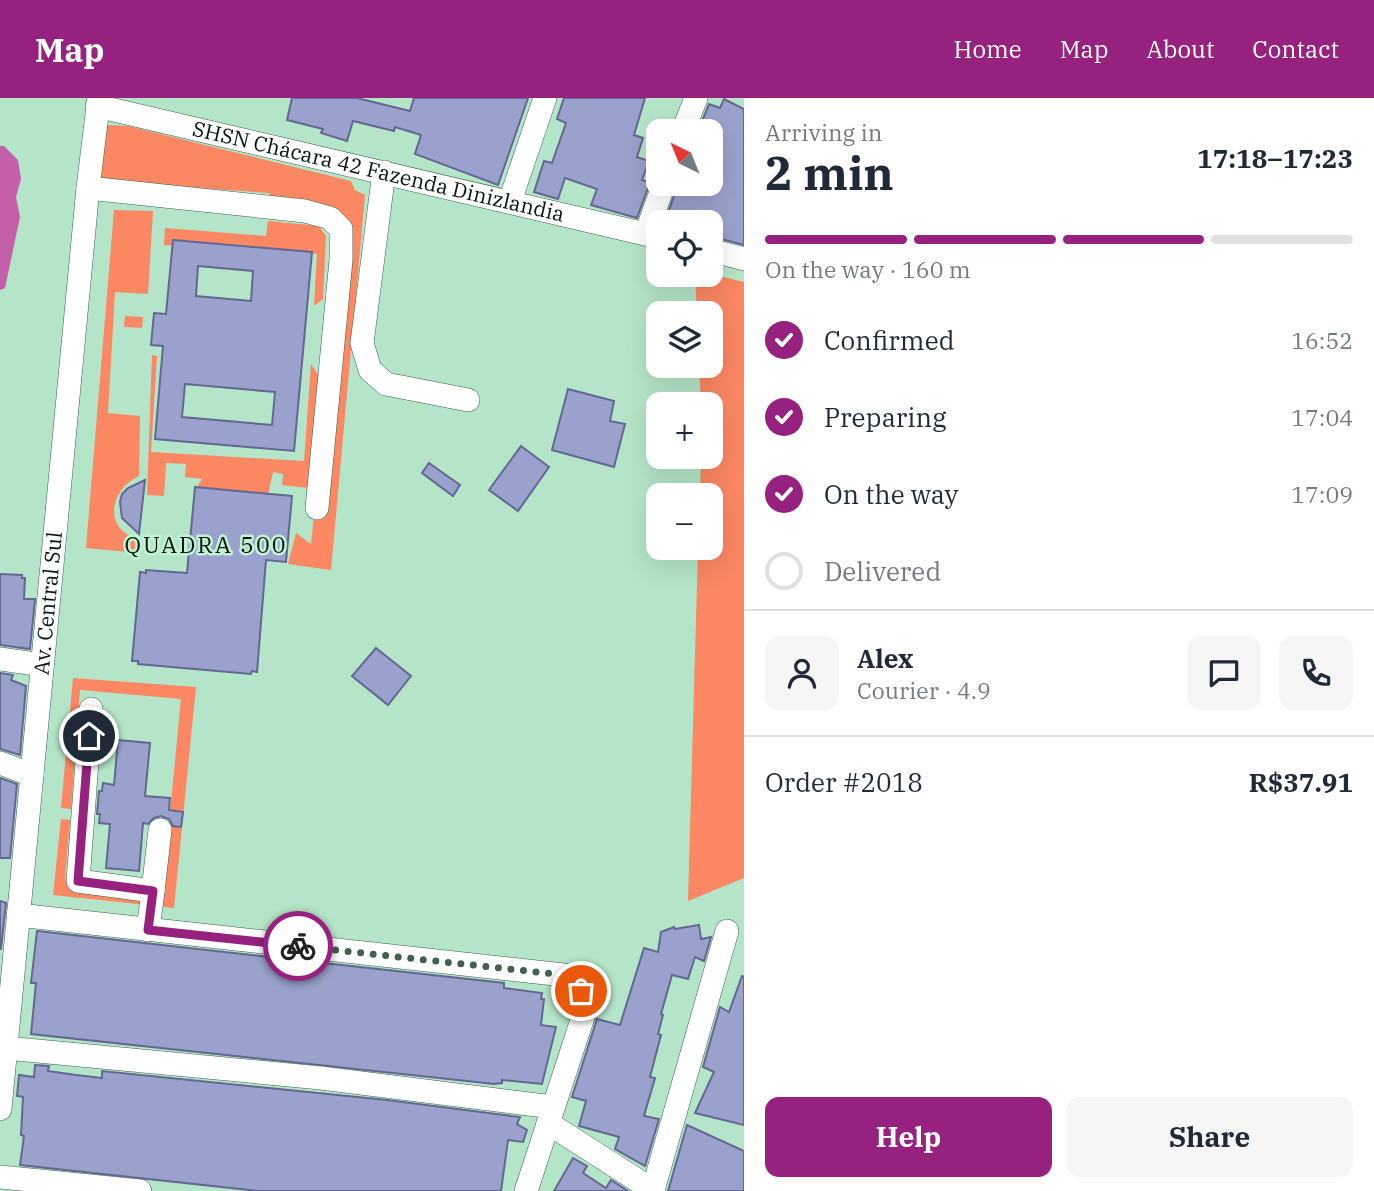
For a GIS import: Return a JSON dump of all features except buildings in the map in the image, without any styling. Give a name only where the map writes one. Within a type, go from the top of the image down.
[{"type":"street","points":[[510,201],[545,98]]},
{"type":"street","points":[[688,119],[696,98]]},
{"type":"street","name":"SHSN Chácara 42 Fazenda Dinizlandia","points":[[98,102],[646,234]]},
{"type":"street","name":"Av. Central Sul","points":[[0,1109],[6,1048],[4,1020],[18,915],[10,888],[32,775],[98,102]]},
{"type":"street","points":[[383,172],[362,343],[370,370],[386,384],[468,400]]},
{"type":"street","points":[[88,188],[305,212],[330,218],[341,229],[341,260],[317,508]]},
{"type":"street","points":[[723,253],[744,259]]},
{"type":"street","points":[[0,659],[42,665]]},
{"type":"street","points":[[91,709],[78,881],[153,891]]},
{"type":"street","points":[[0,763],[32,775]]},
{"type":"street","points":[[148,930],[160,830]]},
{"type":"street","points":[[18,915],[564,975],[575,982],[581,991],[584,1014],[526,1191]]},
{"type":"street","points":[[6,1048],[321,1078],[551,1115],[653,1191],[727,931]]},
{"type":"street","points":[[0,1177],[140,1191]]},
{"type":"shaded area","points":[[105,125],[128,126],[351,181],[355,190],[365,195],[331,570],[288,564],[296,533],[311,544],[345,227],[269,203],[269,193],[156,185],[98,186]]},
{"type":"shaded area","points":[[0,146],[4,146],[18,160],[21,179],[16,197],[20,217],[5,288],[0,290]]},
{"type":"shaded area","points":[[114,210],[153,211],[148,294],[115,292],[108,413],[140,416],[139,476],[121,491],[114,510],[120,529],[141,540],[140,553],[86,548]]},
{"type":"shaded area","points":[[268,221],[319,226],[326,236],[323,299],[314,306],[317,254],[164,245],[165,228],[266,236]]},
{"type":"shaded area","points":[[723,277],[744,282],[744,878],[688,901],[698,560],[723,560],[723,483],[700,483],[701,469],[723,469],[723,392],[700,392],[700,378],[723,378],[723,301],[696,301],[696,287],[723,287]]},
{"type":"shaded area","points":[[125,316],[143,317],[142,328],[124,327]]},
{"type":"shaded area","points":[[152,355],[157,356],[151,452],[304,461],[311,364],[319,376],[308,488],[282,485],[283,474],[273,472],[268,495],[195,490],[202,479],[185,477],[186,464],[166,463],[164,496],[147,495]]},
{"type":"shaded area","points":[[73,678],[196,687],[174,908],[53,895],[61,819],[70,820],[65,878],[72,887],[162,895],[181,699],[80,690],[71,809],[61,808]]},
{"type":"way so far","points":[[298,946],[564,975],[575,982],[581,991]]},
{"type":"district","name":"QUADRA 500","points":[[206,545]]},
{"type":"route","points":[[89,736],[78,881],[153,891],[148,930],[298,946]]}]
